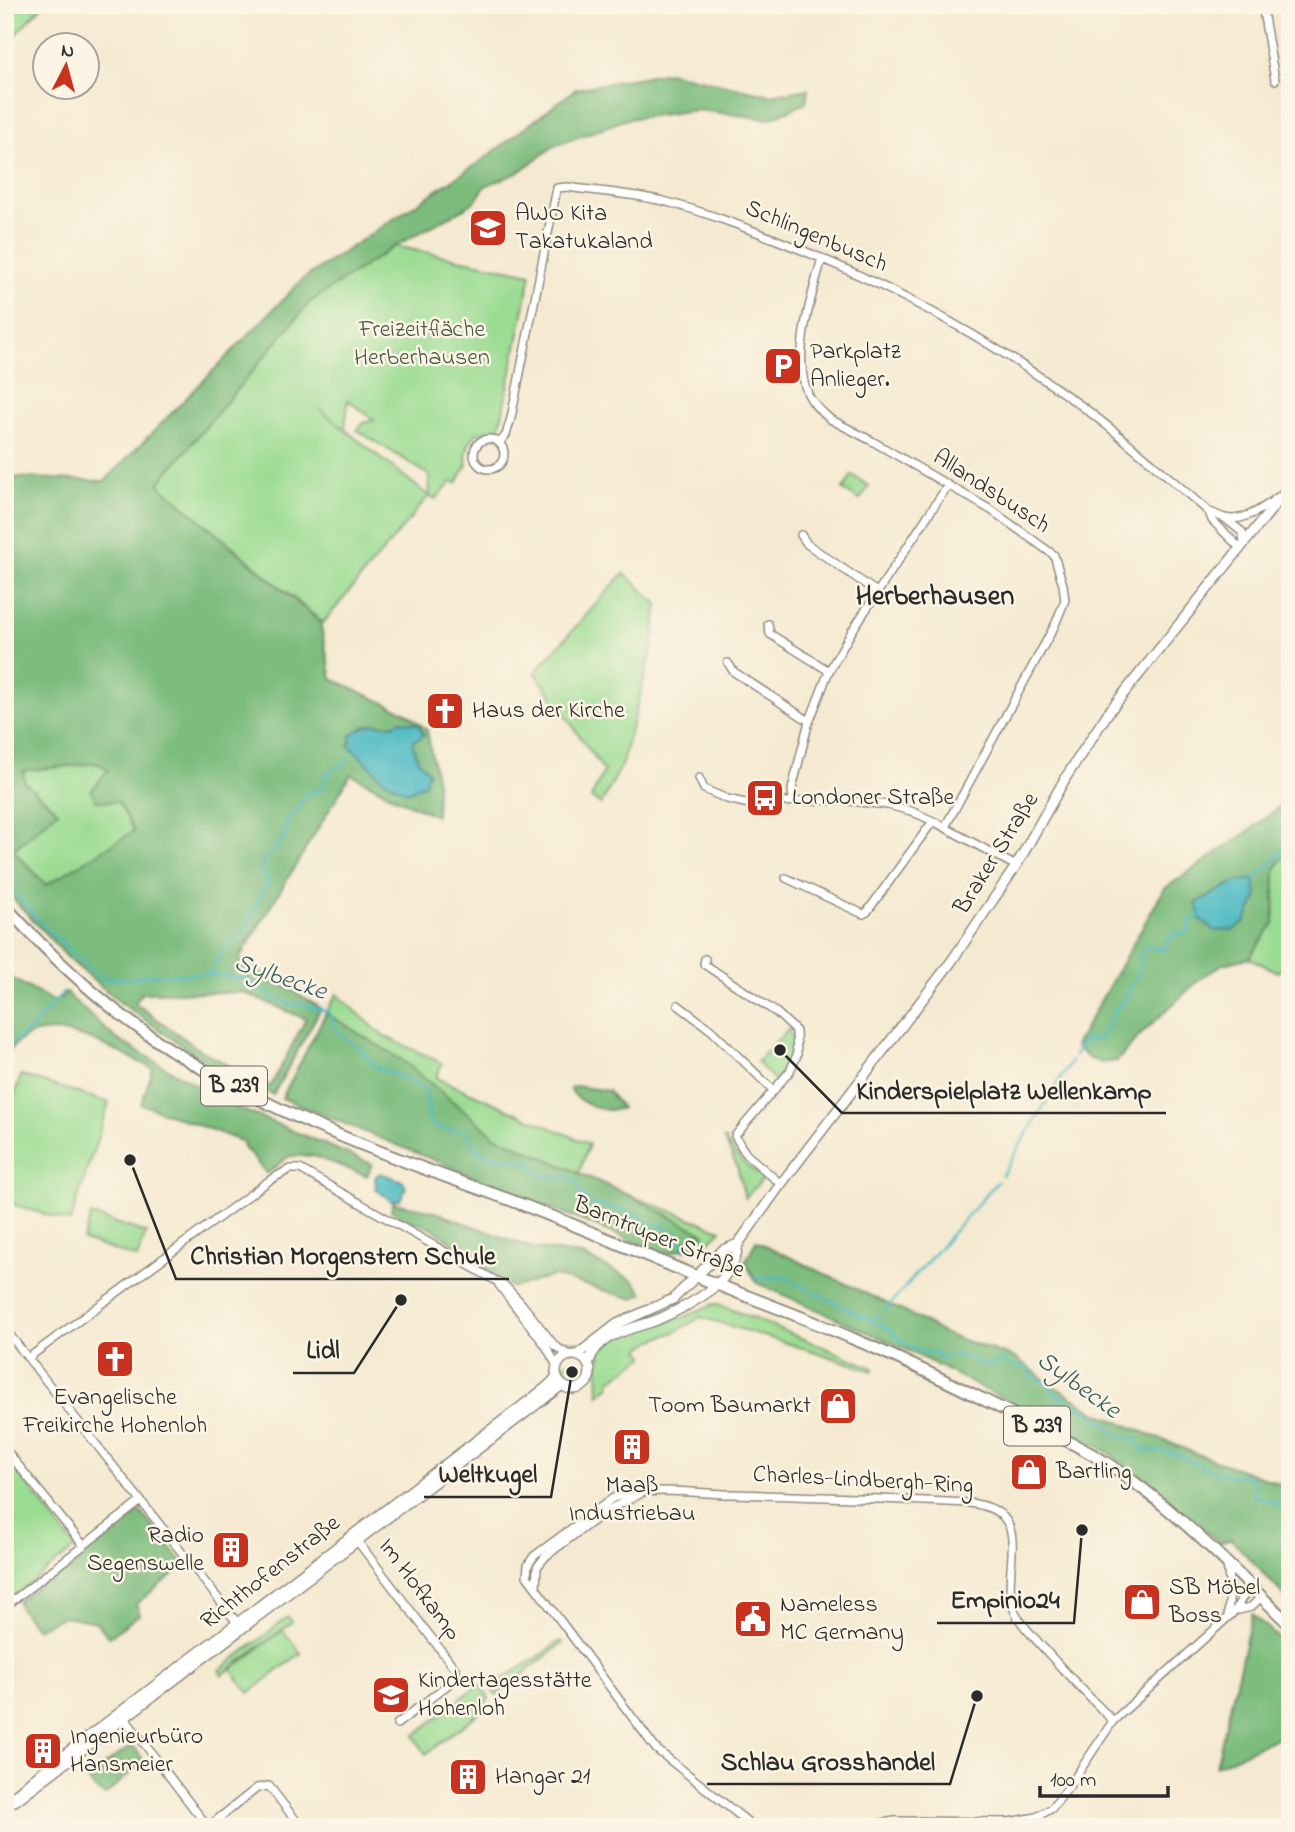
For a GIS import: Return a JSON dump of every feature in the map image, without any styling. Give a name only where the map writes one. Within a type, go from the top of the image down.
[{"type":"main road","name":"Barntruper Straße","points":[[5,906],[61,964],[115,1010],[154,1038],[225,1081],[328,1129],[857,1340],[1092,1454],[1147,1494],[1227,1564],[1290,1625]]},
{"type":"street","points":[[1262,5],[1275,80]]},
{"type":"street","name":"Schlingenbusch","points":[[499,443],[506,435],[512,418],[557,188],[568,187],[665,202],[726,220],[860,274],[936,313],[1048,383],[1132,445],[1209,512],[1212,520],[1241,544]]},
{"type":"street","name":"Allandsbusch","points":[[822,258],[808,309],[802,369],[808,394],[817,407],[830,419],[991,510],[1054,555],[1063,585],[1065,600],[1055,625],[945,827]]},
{"type":"street","points":[[488,439],[499,443],[504,453],[501,462],[489,469],[480,466],[474,458],[477,444],[488,439]]},
{"type":"street","points":[[793,801],[792,789],[809,721],[829,671],[877,592],[948,485]]},
{"type":"street","name":"Braker Straße","points":[[719,1285],[737,1256],[738,1244],[781,1184],[951,962],[1016,866],[1096,729],[1241,544],[1290,486]]},
{"type":"street","points":[[1226,519],[1259,510],[1283,494]]},
{"type":"street","points":[[1209,512],[1226,519],[1242,532],[1241,544]]},
{"type":"street","points":[[801,535],[807,544],[877,592]]},
{"type":"street","points":[[768,624],[771,634],[829,671]]},
{"type":"street","points":[[728,663],[734,673],[809,721]]},
{"type":"street","points":[[699,778],[704,789],[736,802],[871,802],[911,811],[1016,866]]},
{"type":"street","points":[[786,878],[863,914],[933,821]]},
{"type":"street","points":[[705,959],[704,964],[776,1013],[796,1031],[797,1055],[790,1071],[735,1136],[746,1154],[781,1184]]},
{"type":"street","points":[[678,1005],[711,1030],[774,1091]]},
{"type":"street","points":[[28,1358],[271,1180],[290,1169],[300,1169],[512,1293],[555,1346],[588,1364]]},
{"type":"street","name":"Braker Straße","points":[[698,1277],[723,1250],[738,1244]]},
{"type":"street","points":[[557,1366],[563,1358],[573,1355],[617,1324],[673,1298],[698,1277]]},
{"type":"street","points":[[499,1285],[548,1348],[557,1366],[559,1381],[570,1389],[582,1386],[590,1375],[588,1364],[595,1351],[619,1331],[656,1320],[719,1285]]},
{"type":"street","points":[[5,1329],[239,1626]]},
{"type":"street","name":"Richthofenstraße","points":[[8,1805],[25,1785],[122,1715],[547,1387],[559,1381]]},
{"type":"street","points":[[5,1449],[84,1546]]},
{"type":"street","name":"Charles-Lindbergh-Ring","points":[[754,1827],[656,1749],[536,1590],[539,1563],[606,1511],[640,1493],[961,1503],[982,1505],[995,1510],[1003,1517],[1013,1538],[1010,1595],[1015,1613],[1059,1667],[1113,1721]]},
{"type":"street","points":[[5,1594],[13,1603],[141,1501]]},
{"type":"street","name":"Im Hofkamp","points":[[355,1537],[456,1670],[450,1683],[397,1724]]},
{"type":"street","points":[[1227,1564],[1230,1590],[1228,1617]]},
{"type":"street","points":[[859,1827],[1009,1822],[1037,1817],[1058,1801],[1113,1721],[1235,1611],[1252,1588]]},
{"type":"street","points":[[1235,1611],[1251,1607],[1261,1597]]},
{"type":"street","points":[[122,1715],[208,1827],[257,1788],[269,1786],[301,1827]]},
{"type":"green space","points":[[5,5],[43,5],[5,46]]},
{"type":"green space","points":[[668,72],[770,95],[808,89],[806,103],[769,119],[697,110],[627,119],[554,146],[517,173],[485,186],[477,199],[467,207],[395,246],[310,302],[158,484],[320,622],[332,679],[407,713],[427,730],[437,783],[436,816],[351,774],[239,959],[321,1008],[273,1095],[209,1064],[121,1003],[70,960],[5,890],[5,477],[105,481],[303,279],[484,159],[576,89]],"holes":[[[402,721],[418,760],[428,771],[349,745],[375,724],[388,727]],[[98,763],[108,770],[91,791],[96,801],[118,802],[134,831],[46,885],[13,850],[58,811],[25,783],[23,771]],[[242,992],[306,1019],[270,1087],[200,1050],[135,1003],[142,993]]]},
{"type":"green space","name":"Freizeitfläche Herberhausen","points":[[395,246],[531,274],[498,430],[476,434],[468,448],[467,465],[457,483],[451,482],[436,499],[430,497],[429,475],[357,430],[364,423],[374,420],[348,400],[345,429],[319,409],[429,496],[323,623],[158,484],[310,302]]},
{"type":"green space","points":[[852,475],[869,486],[860,500],[843,490]]},
{"type":"green space","points":[[624,573],[658,604],[653,646],[621,767],[601,804],[591,798],[604,771],[535,672]]},
{"type":"green space","points":[[98,763],[108,770],[96,801],[118,801],[134,831],[46,885],[13,850],[58,811],[25,783],[23,770]]},
{"type":"green space","points":[[1290,798],[1290,849],[1275,869],[1274,923],[1249,958],[1223,964],[1200,979],[1142,1033],[1117,1061],[1101,1063],[1088,1058],[1075,1046],[1164,889],[1253,828]]},
{"type":"green space","points":[[1290,849],[1290,958],[1278,972],[1249,958],[1274,923],[1275,869]]},
{"type":"green space","points":[[5,975],[55,1002],[66,993],[115,1038],[231,1105],[372,1164],[367,1176],[314,1156],[289,1156],[267,1174],[243,1146],[244,1142],[141,1104],[153,1069],[76,1035],[55,1031],[36,1033],[19,1041],[5,1058]]},
{"type":"green space","points":[[337,994],[382,1035],[442,1063],[436,1078],[589,1144],[579,1173],[495,1136],[403,1061],[326,1013]]},
{"type":"green space","points":[[326,1013],[403,1061],[495,1136],[624,1193],[705,1234],[694,1244],[666,1255],[282,1098]]},
{"type":"green space","points":[[788,1029],[795,1044],[786,1068],[775,1081],[757,1062]]},
{"type":"green space","points":[[21,1075],[109,1103],[70,1222],[5,1202],[5,1124]]},
{"type":"green space","points":[[576,1086],[608,1091],[622,1108],[600,1109],[585,1103],[570,1088]]},
{"type":"green space","points":[[723,1138],[742,1162],[764,1178],[745,1198],[737,1166]]},
{"type":"green space","points":[[624,1193],[721,1230],[708,1243],[698,1248],[680,1249],[694,1244],[704,1234]]},
{"type":"green space","points":[[393,1203],[430,1210],[532,1248],[581,1255],[633,1280],[643,1293],[633,1299],[554,1276],[512,1288],[431,1227],[407,1221],[391,1210]]},
{"type":"green space","points":[[91,1215],[146,1233],[137,1258],[83,1240]]},
{"type":"green space","points":[[756,1241],[945,1334],[1016,1358],[1095,1412],[1290,1488],[1290,1602],[1231,1539],[1220,1543],[1108,1452],[901,1347],[757,1283],[745,1262]]},
{"type":"green space","points":[[713,1304],[874,1368],[872,1371],[701,1317],[640,1349],[645,1356],[611,1380],[609,1387],[599,1395],[598,1360],[602,1356],[598,1351],[617,1335],[685,1317]]},
{"type":"green space","points":[[560,1340],[582,1342],[585,1346],[577,1350],[567,1349],[555,1343]]},
{"type":"green space","points":[[573,1360],[583,1367],[584,1371],[577,1381],[573,1382],[563,1375],[562,1371],[569,1361]]},
{"type":"green space","points":[[5,1455],[74,1545],[73,1550],[11,1598],[5,1590]]},
{"type":"green space","points":[[140,1511],[185,1565],[136,1604],[140,1614],[109,1637],[96,1622],[64,1616],[36,1629],[19,1607],[18,1601]]},
{"type":"green space","points":[[1252,1614],[1290,1649],[1290,1732],[1216,1766]]},
{"type":"green space","points":[[288,1617],[292,1622],[222,1675],[219,1671]]},
{"type":"green space","points":[[283,1630],[301,1653],[249,1693],[231,1670]]},
{"type":"green space","points":[[560,1641],[563,1643],[496,1695],[490,1686]]},
{"type":"green space","points":[[479,1684],[489,1698],[480,1712],[426,1754],[414,1736]]},
{"type":"green space","points":[[133,1745],[144,1761],[105,1795],[96,1790],[86,1778]]},
{"type":"water","points":[[402,721],[418,724],[424,735],[412,742],[418,760],[428,771],[425,784],[407,792],[384,780],[349,745],[352,734],[365,727]]},
{"type":"water","points":[[1254,879],[1257,897],[1245,922],[1233,930],[1215,931],[1201,920],[1196,903],[1237,881]]},
{"type":"water","points":[[380,1173],[403,1181],[406,1188],[400,1200],[391,1201],[376,1189],[375,1177]]},
{"type":"waterway","points":[[5,548],[10,547]]},
{"type":"waterway","points":[[210,973],[226,945],[234,940],[246,925],[269,881],[261,873],[263,862],[282,841],[288,818],[299,808],[306,793],[315,792],[325,785],[325,775],[348,760]]},
{"type":"waterway","points":[[1254,879],[1275,860],[1290,840]]},
{"type":"waterway","name":"Sylbecke","points":[[5,884],[54,936],[103,980],[145,975],[210,974],[250,980],[258,989],[292,1005],[298,1003],[329,1012],[339,1034],[360,1048],[376,1067],[426,1091],[429,1119],[435,1128],[464,1131],[472,1137],[475,1147],[485,1155],[526,1161],[542,1175],[552,1178],[565,1175],[575,1180],[581,1193],[591,1204],[620,1209],[646,1223],[661,1225],[689,1250]]},
{"type":"waterway","points":[[1074,1056],[1084,1039],[1101,1040],[1112,1014],[1124,1001],[1139,970],[1141,954],[1149,945],[1160,950],[1166,948],[1168,939],[1175,934],[1188,933],[1190,920],[1200,916]]},
{"type":"waterway","points":[[5,1049],[32,1027],[63,992]]},
{"type":"waterway","points":[[1002,1175],[1071,1061]]},
{"type":"waterway","points":[[885,1310],[997,1182]]},
{"type":"waterway","name":"Sylbecke","points":[[755,1278],[786,1278],[890,1330],[905,1344],[925,1353],[933,1352],[940,1358],[957,1355],[985,1365],[991,1365],[1001,1359],[1014,1367],[1028,1367],[1031,1377],[1050,1384],[1053,1392],[1093,1415],[1098,1421],[1104,1421],[1114,1433],[1121,1437],[1137,1439],[1142,1451],[1175,1454],[1213,1471],[1246,1476],[1255,1481],[1254,1497],[1265,1498],[1290,1511]]},
{"type":"waterway","name":"Sylbecke","points":[[871,1321],[880,1316]]},
{"type":"place","name":"AWO Kita Takatukaland","points":[[488,228]]},
{"type":"place","name":"Parkplatz Anlieger.","points":[[783,366]]},
{"type":"place","name":"Haus der Kirche","points":[[445,711]]},
{"type":"place","name":"Londoner Straße","points":[[765,798]]},
{"type":"place","name":"Kinderspielplatz Wellenkamp","points":[[780,1050]]},
{"type":"place","name":"Christian Morgenstern Schule","points":[[130,1160]]},
{"type":"place","name":"Lidl","points":[[401,1300]]},
{"type":"place","name":"Evangelische Freikirche Hohenloh","points":[[115,1359]]},
{"type":"place","name":"Weltkugel","points":[[572,1372]]},
{"type":"place","name":"Toom Baumarkt","points":[[838,1406]]},
{"type":"place","name":"Maaß Industriebau","points":[[632,1447]]},
{"type":"place","name":"Bartling","points":[[1029,1472]]},
{"type":"place","name":"Empinio24","points":[[1082,1530]]},
{"type":"place","name":"Radio Segenswelle","points":[[231,1550]]},
{"type":"place","name":"SB Möbel Boss","points":[[1142,1602]]},
{"type":"place","name":"Nameless MC Germany","points":[[753,1619]]},
{"type":"place","name":"Kindertagesstätte Hohenloh","points":[[391,1695]]},
{"type":"place","name":"Schlau Grosshandel","points":[[977,1696]]},
{"type":"place","name":"Ingenieurbüro Hansmeier","points":[[43,1751]]},
{"type":"place","name":"Hangar 21","points":[[468,1777]]},
{"type":"district","name":"Herberhausen","points":[[935,597]]}]
